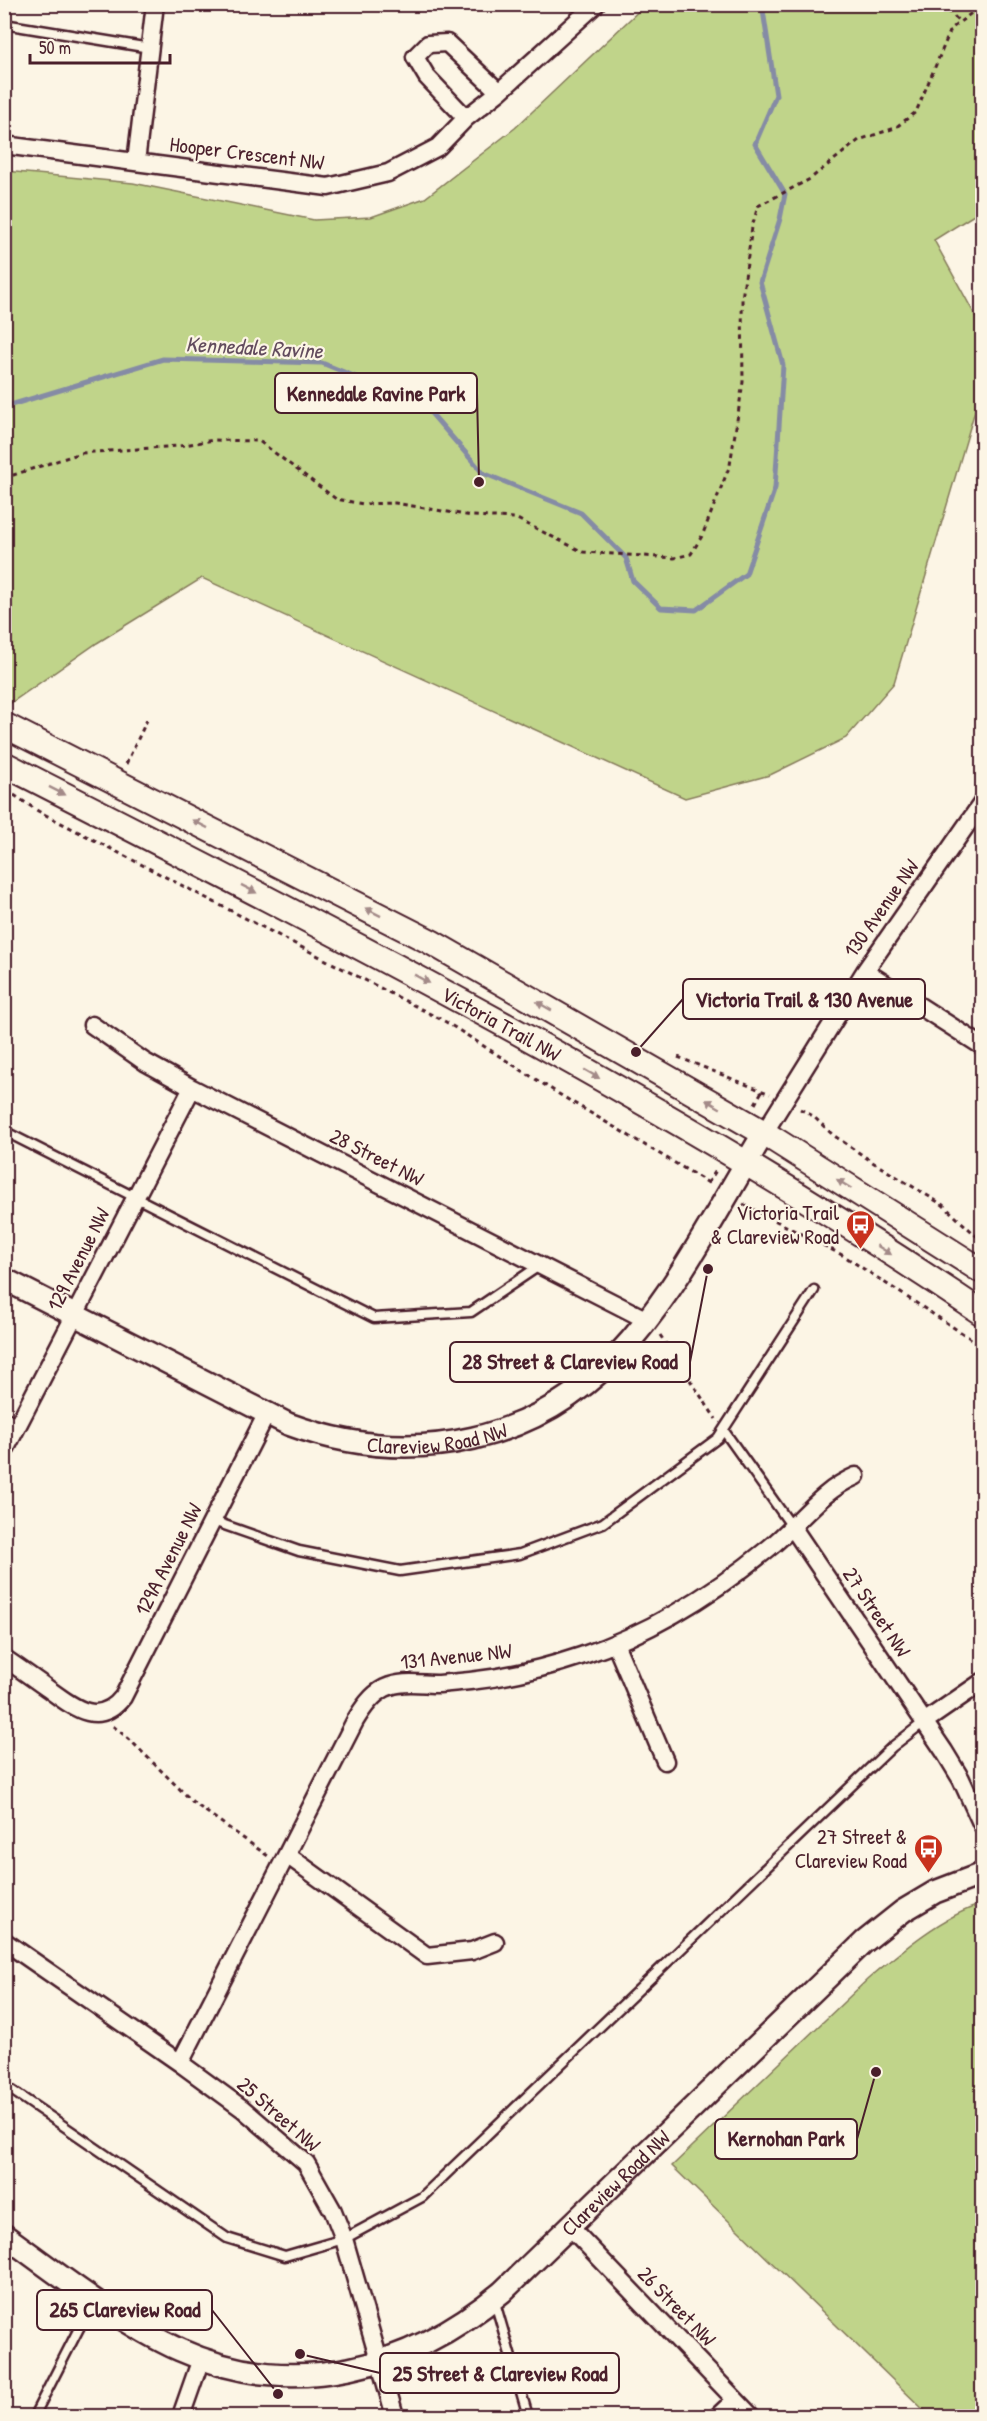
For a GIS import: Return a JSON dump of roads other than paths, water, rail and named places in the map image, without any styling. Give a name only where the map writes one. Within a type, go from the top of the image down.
[{"type":"main road","name":"Victoria Trail NW","points":[[4,725],[431,942],[764,1133],[982,1271]]},
{"type":"main road","name":"Victoria Trail NW","points":[[4,764],[416,976],[746,1162],[982,1313]]},
{"type":"street","points":[[136,162],[155,4]]},
{"type":"street","name":"Hooper Crescent NW","points":[[4,145],[328,187],[388,173],[438,147],[466,118],[499,92],[596,4]]},
{"type":"street","points":[[466,118],[427,77],[415,57],[428,44],[447,43],[499,92]]},
{"type":"street","name":"130 Avenue NW","points":[[764,1133],[864,971],[982,803]]},
{"type":"street","points":[[864,971],[982,1046]]},
{"type":"street","name":"28 Street NW","points":[[92,1025],[144,1062],[192,1088],[647,1320]]},
{"type":"street","name":"129 Avenue NW","points":[[4,1452],[12,1420],[75,1314],[192,1088]]},
{"type":"street","name":"Clareview Road NW","points":[[4,1279],[267,1413],[312,1433],[364,1444],[417,1446],[470,1439],[521,1422],[569,1396],[611,1361],[647,1320],[692,1254],[764,1133]]},
{"type":"street","name":"129A Avenue NW","points":[[4,1658],[70,1705],[89,1713],[98,1713],[117,1706],[267,1413]]},
{"type":"street","name":"131 Avenue NW","points":[[180,2063],[355,1721],[377,1693],[398,1684],[437,1684],[511,1675],[569,1660],[615,1643],[663,1621],[753,1562],[793,1528],[827,1492],[839,1483],[855,1476]]},
{"type":"street","name":"27 Street NW","points":[[793,1528],[961,1779],[982,1825]]},
{"type":"street","points":[[615,1643],[664,1761]]},
{"type":"street","points":[[924,1722],[982,1682]]},
{"type":"street","points":[[285,1861],[427,1956],[472,1952],[495,1942]]},
{"type":"street","name":"Clareview Road NW","points":[[4,2235],[94,2299],[158,2339],[201,2359],[241,2370],[297,2375],[353,2369],[379,2362],[435,2339],[479,2312],[864,1942],[903,1911],[935,1892],[982,1874]]},
{"type":"street","name":"25 Street NW","points":[[4,1941],[243,2109],[306,2163],[333,2211],[344,2239],[395,2416]]},
{"type":"street","name":"26 Street NW","points":[[570,2227],[751,2416]]},
{"type":"street","points":[[181,2416],[201,2359]]},
{"type":"street","points":[[717,2416],[735,2400]]},
{"type":"lane","points":[[4,24],[150,48]]},
{"type":"lane","points":[[4,1131],[374,1318],[471,1311],[540,1265]]},
{"type":"lane","points":[[213,1521],[299,1551],[400,1571],[520,1554],[603,1523],[718,1438],[814,1290]]},
{"type":"lane","points":[[724,1431],[793,1528]]},
{"type":"lane","points":[[4,2085],[227,2238],[285,2256],[344,2239],[422,2197],[892,1747],[924,1722]]},
{"type":"lane","points":[[34,2416],[94,2299]]},
{"type":"lane","points":[[494,2299],[528,2416]]},
{"type":"waterway","name":"Kennedale Ravine","points":[[4,407],[163,359],[322,363],[424,405],[483,473],[581,513],[626,558],[633,581],[661,608],[696,610],[746,574],[775,488],[783,365],[760,282],[780,219],[785,194],[755,144],[776,95],[762,4]]},
{"type":"place","name":"Kennedale Ravine Park","points":[[479,482]]},
{"type":"place","name":"Victoria Trail & 130 Avenue","points":[[636,1052]]},
{"type":"place","name":"Victoria Trail & Clareview Road","points":[[860,1250]]},
{"type":"place","name":"28 Street & Clareview Road","points":[[708,1269]]},
{"type":"place","name":"27 Street & Clareview Road","points":[[928,1874]]},
{"type":"place","name":"Kernohan Park","points":[[876,2072]]},
{"type":"place","name":"25 Street & Clareview Road","points":[[300,2354]]},
{"type":"place","name":"265 Clareview Road","points":[[278,2394]]}]
